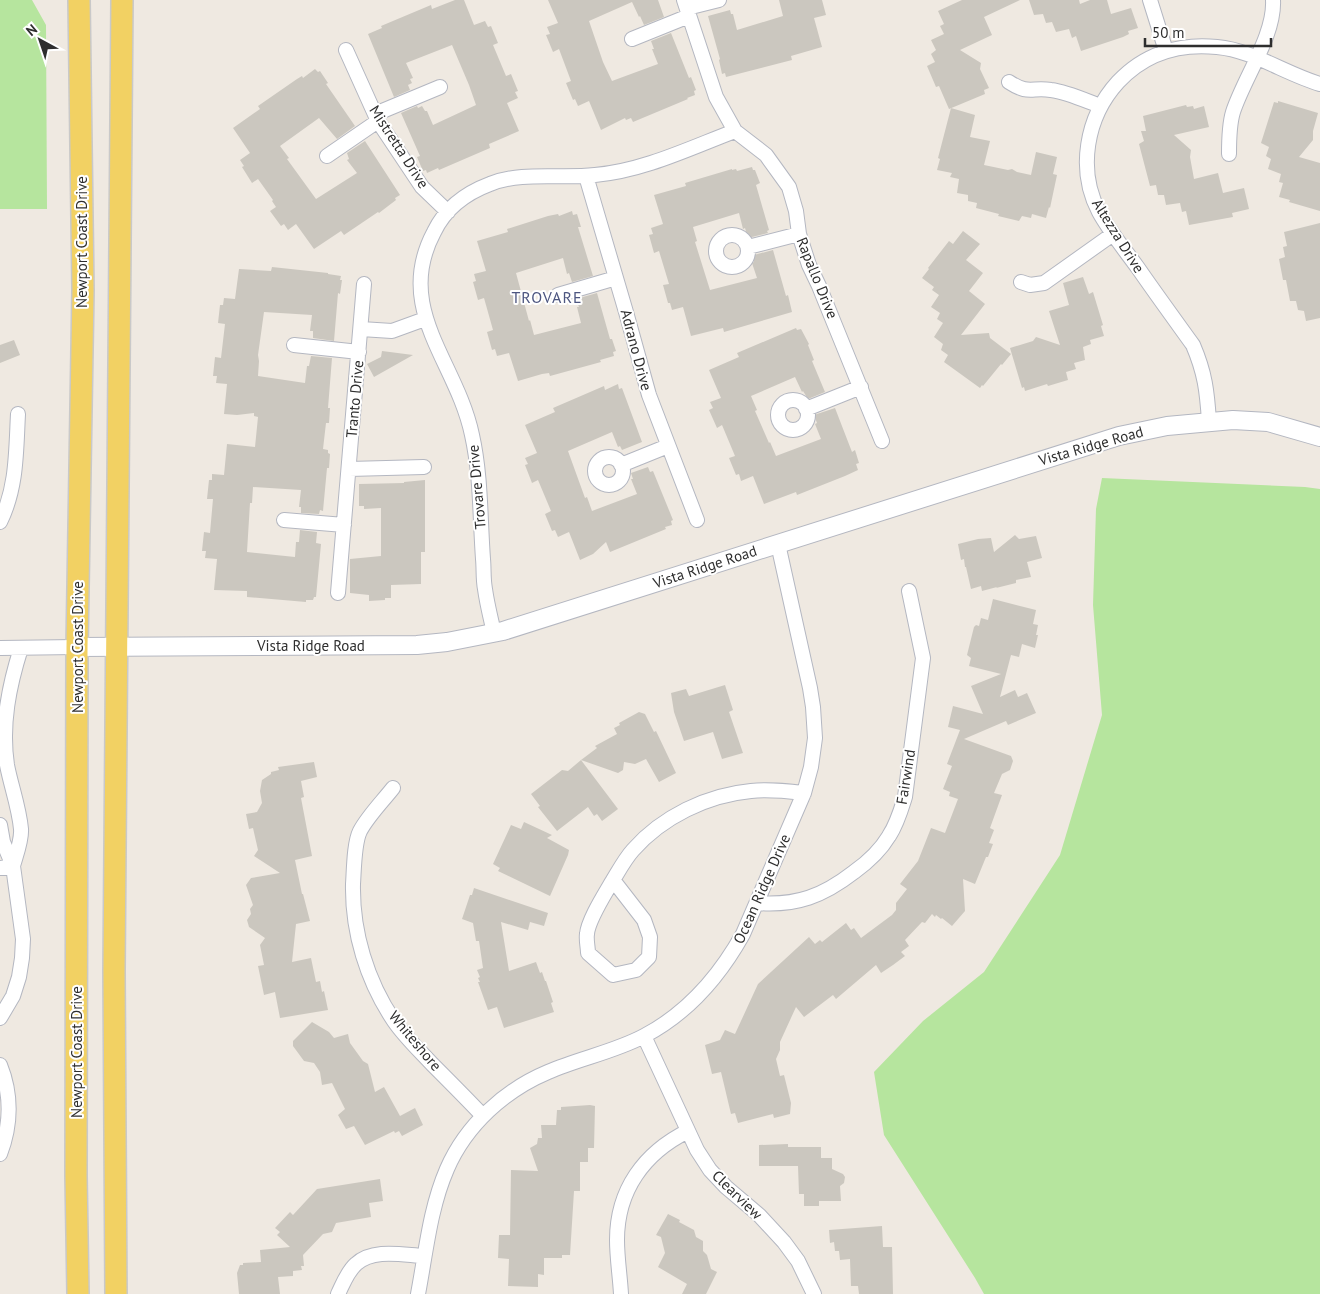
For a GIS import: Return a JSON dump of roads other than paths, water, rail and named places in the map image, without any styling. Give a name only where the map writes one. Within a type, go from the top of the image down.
[{"type":"main road","name":"Newport Coast Drive","points":[[78,1294],[76,1176],[77,646],[83,290],[79,0]]},
{"type":"main road","points":[[116,1294],[114,962],[122,0]]},
{"type":"street","points":[[632,39],[687,8],[719,0]]},
{"type":"street","points":[[1150,0],[1166,51]]},
{"type":"street","points":[[1229,154],[1228,135],[1233,112],[1270,25],[1273,0]]},
{"type":"street","points":[[586,176],[618,172],[642,165],[734,131],[716,97],[687,8]]},
{"type":"street","name":"Altezza Drive","points":[[1209,421],[1205,380],[1202,366],[1193,345],[1113,234],[1099,212],[1092,196],[1087,172],[1087,148],[1092,124],[1108,93],[1125,74],[1143,60],[1166,51],[1194,46],[1219,47],[1256,58],[1320,84]]},
{"type":"street","name":"Mistretta Drive","points":[[346,50],[376,118],[422,187],[448,212]]},
{"type":"street","points":[[1009,82],[1019,88],[1030,91],[1049,90],[1100,106]]},
{"type":"street","points":[[327,156],[376,118],[440,87]]},
{"type":"street","name":"Rapallo Drive","points":[[734,131],[766,155],[789,187],[796,211],[799,234],[809,266],[819,286],[882,441]]},
{"type":"street","name":"Trovare Drive","points":[[494,633],[484,589],[476,457],[472,433],[461,398],[425,319],[420,297],[420,275],[423,258],[428,242],[436,227],[458,202],[477,189],[514,178],[586,176]]},
{"type":"street","name":"Adrano Drive","points":[[586,176],[648,395],[697,520]]},
{"type":"street","points":[[748,247],[799,234]]},
{"type":"street","points":[[1021,282],[1030,285],[1044,283],[1113,234]]},
{"type":"street","points":[[558,295],[616,278]]},
{"type":"street","name":"Tranto Drive","points":[[338,593],[364,284]]},
{"type":"street","points":[[360,329],[392,331],[425,319]]},
{"type":"street","points":[[294,345],[359,352]]},
{"type":"street","points":[[806,408],[861,388]]},
{"type":"street","points":[[0,522],[7,507],[14,481],[18,414]]},
{"type":"street","name":"Vista Ridge Road","points":[[77,646],[417,645],[447,642],[494,633],[1119,436],[1167,426],[1209,421],[1268,422],[1320,438]]},
{"type":"street","points":[[621,465],[668,446]]},
{"type":"street","points":[[349,469],[424,467]]},
{"type":"street","points":[[284,520],[344,525]]},
{"type":"street","name":"Ocean Ridge Drive","points":[[418,1294],[436,1196],[456,1150],[483,1116],[498,1102],[542,1074],[622,1046],[644,1036],[684,1010],[710,984],[731,956],[743,934],[804,793],[811,768],[814,746],[813,707],[778,544]]},
{"type":"street","name":"Fairwind","points":[[757,903],[791,903],[814,897],[828,890],[863,866],[875,855],[890,836],[900,814],[904,797],[923,658],[909,592]]},
{"type":"street","points":[[0,648],[77,646]]},
{"type":"street","points":[[6,867],[22,830],[7,764],[5,730],[8,696],[13,673],[22,648]]},
{"type":"street","name":"Whiteshore","points":[[392,788],[360,832],[354,862],[353,898],[360,946],[367,968],[382,1001],[395,1022],[483,1116]]},
{"type":"street","points":[[613,880],[644,920],[650,937],[649,957],[636,970],[613,975],[588,953],[587,933],[613,880],[632,850],[653,831],[677,814],[703,802],[750,791],[779,790],[804,793]]},
{"type":"street","points":[[0,824],[6,867],[23,938],[19,977],[13,996],[0,1018]]},
{"type":"street","name":"Clearview","points":[[644,1036],[697,1150],[710,1170],[726,1187],[759,1215],[784,1242],[798,1261],[814,1294]]},
{"type":"street","points":[[0,1065],[8,1092],[9,1110],[6,1137],[0,1154]]},
{"type":"street","points":[[621,1294],[617,1240],[619,1216],[626,1193],[637,1172],[653,1154],[672,1139],[688,1131]]},
{"type":"street","points":[[338,1294],[349,1272],[356,1264],[367,1257],[379,1254],[424,1256]]},
{"type":"district","name":"TROVARE","points":[[547,297]]}]
